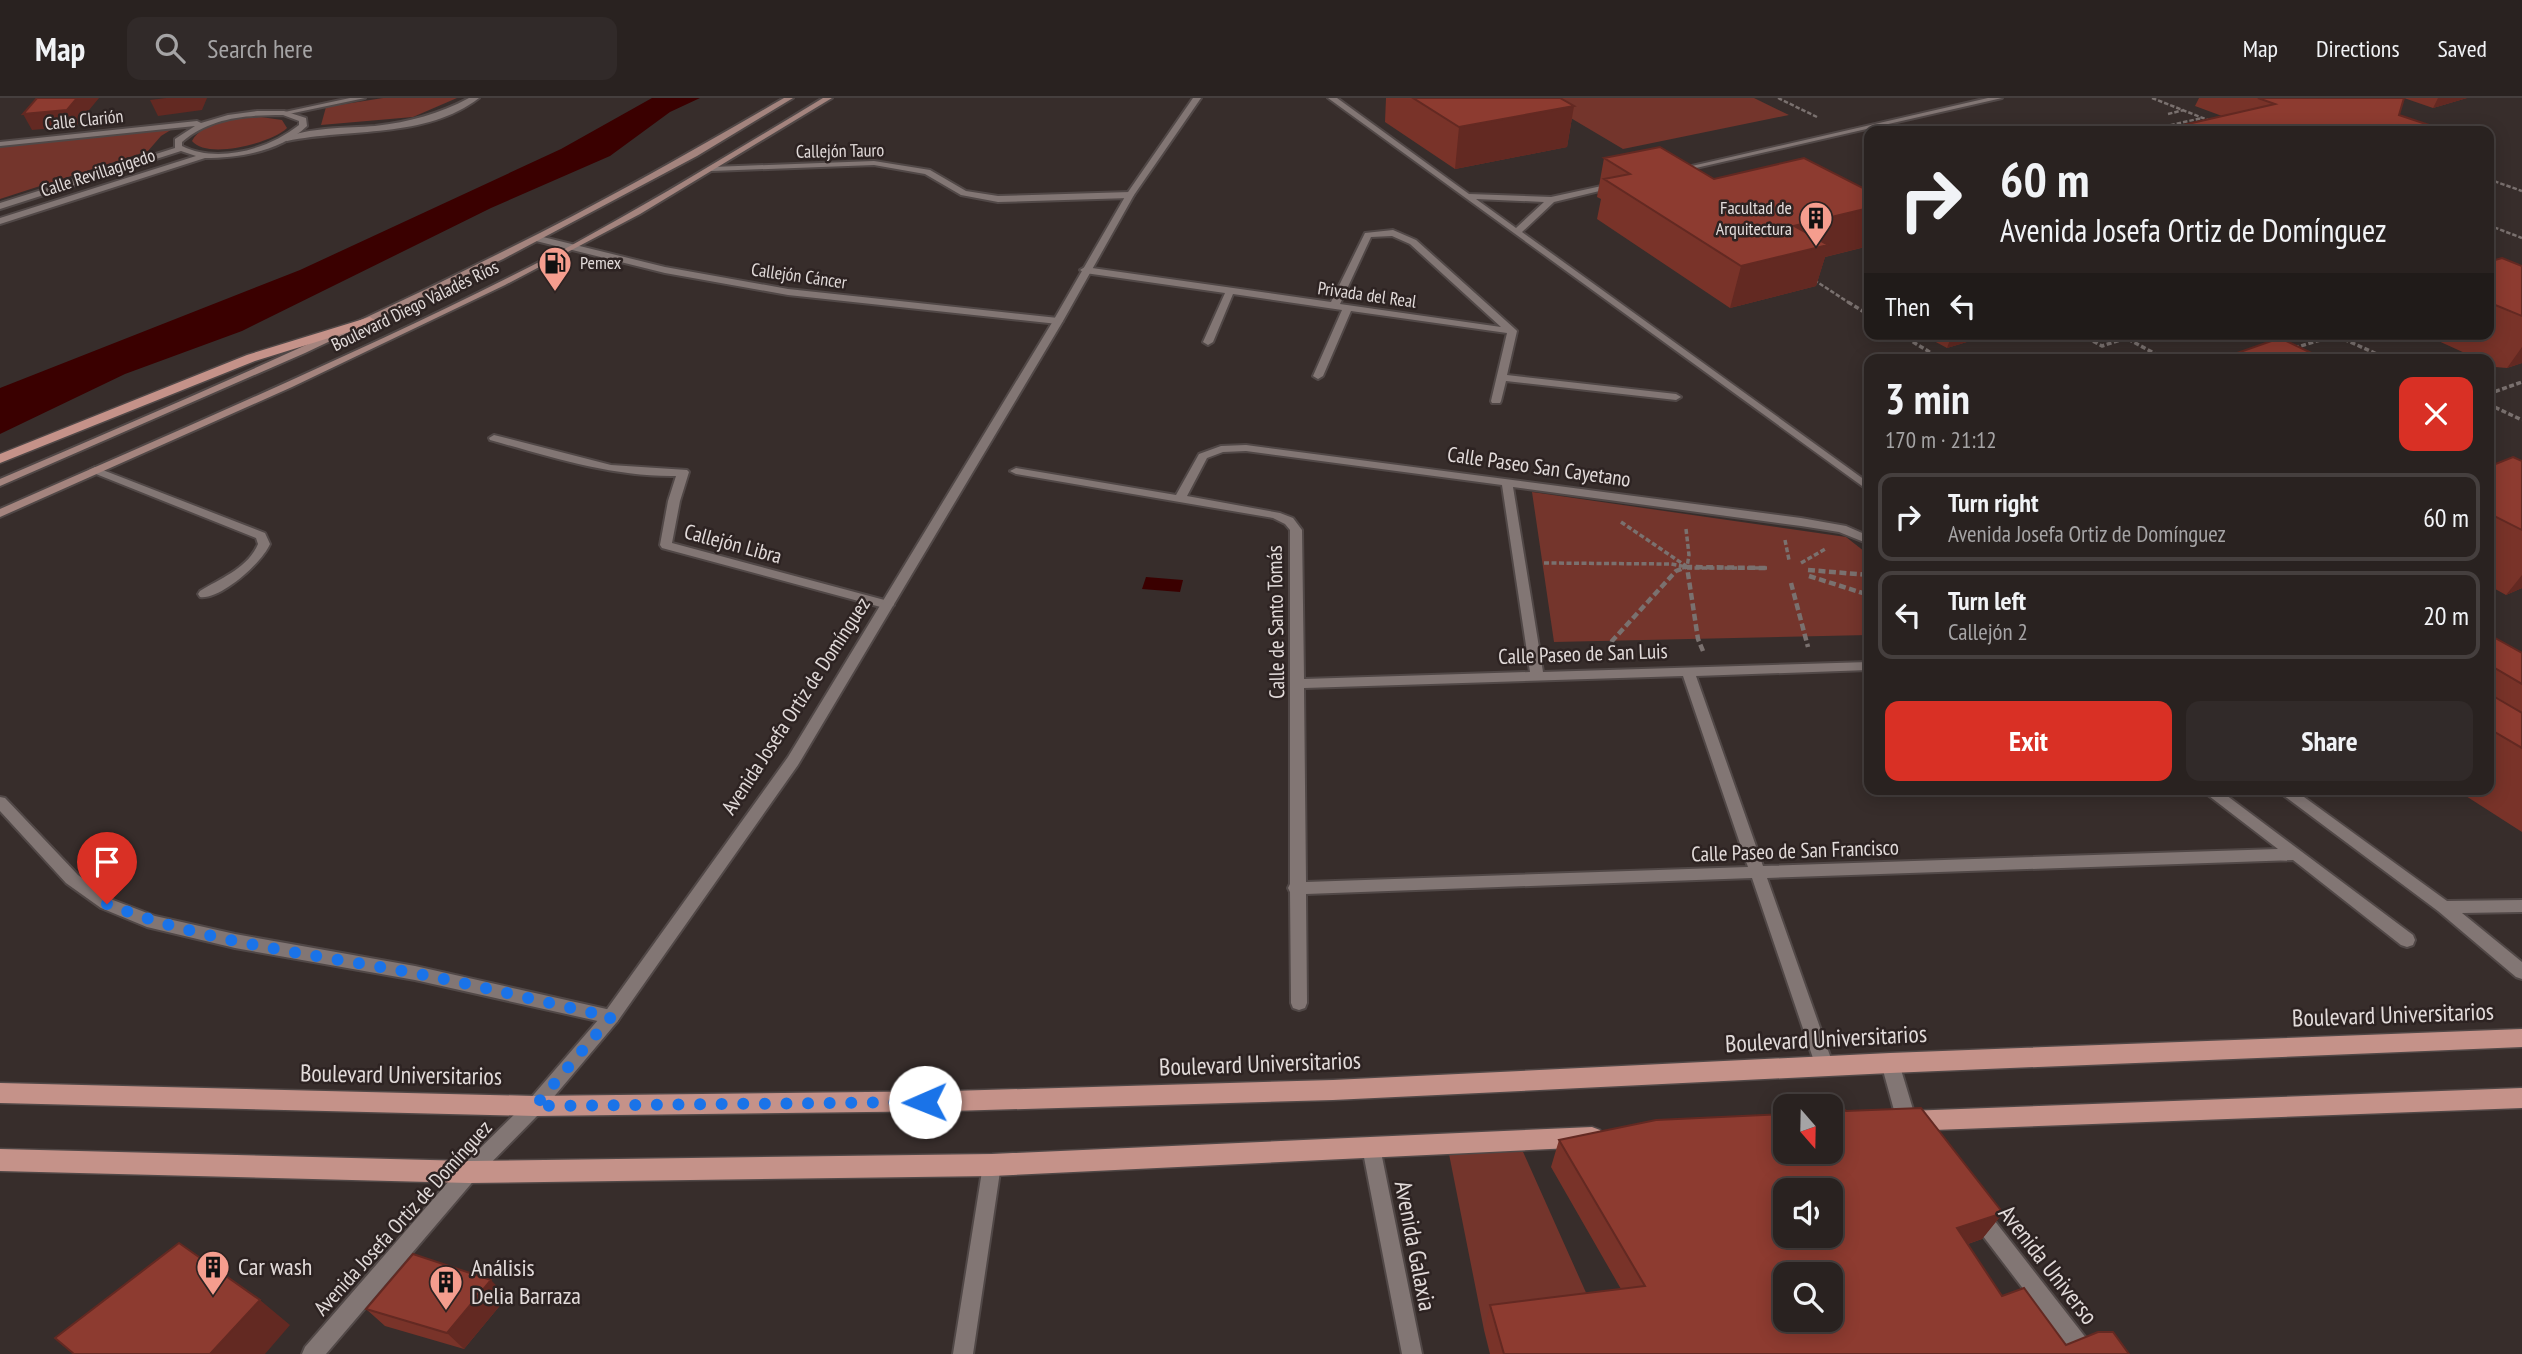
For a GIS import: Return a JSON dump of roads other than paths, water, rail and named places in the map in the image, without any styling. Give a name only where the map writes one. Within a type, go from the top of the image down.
[{"type":"main road","name":"Boulevard Diego Valadés Ríos","points":[[0,483],[370,321],[539,239],[711,146],[789,98]]},
{"type":"main road","name":"Boulevard Diego Valadés Ríos","points":[[0,513],[386,338],[571,248],[712,169],[828,98]]},
{"type":"main road","points":[[0,459],[251,358],[370,321]]},
{"type":"main road","name":"Boulevard Universitarios","points":[[0,1093],[535,1106],[965,1101],[1333,1090],[1890,1063],[2522,1038]]},
{"type":"main road","points":[[1878,1123],[2522,1098]]},
{"type":"main road","points":[[0,1160],[469,1172],[992,1165],[1619,1136]]},
{"type":"street","points":[[284,113],[298,108],[361,98]]},
{"type":"street","name":"Calle Revillagigedo","points":[[0,221],[206,155],[253,150],[314,133],[416,122],[445,113],[475,98]]},
{"type":"street","name":"Avenida Josefa Ortiz de Domínguez","points":[[312,1354],[469,1172],[535,1106],[611,1017],[793,761],[1058,321],[1130,195],[1197,98]]},
{"type":"street","points":[[1332,98],[1864,484]]},
{"type":"street","points":[[1873,126],[1997,98]]},
{"type":"street","points":[[284,113],[303,120],[303,126],[287,139]]},
{"type":"street","name":"Calle Revillagigedo","points":[[180,149],[178,141],[184,134],[212,122],[250,114],[284,113]]},
{"type":"street","name":"Calle Clarión","points":[[0,144],[212,122]]},
{"type":"street","points":[[1664,173],[1864,128]]},
{"type":"street","name":"Calle Revillagigedo","points":[[0,206],[180,149],[206,155]]},
{"type":"street","name":"Callejón Tauro","points":[[712,169],[874,163],[927,172],[964,193],[998,199],[1130,195]]},
{"type":"street","points":[[1466,196],[1551,200],[1626,182]]},
{"type":"street","points":[[1517,232],[1551,200]]},
{"type":"street","points":[[1334,307],[1368,235],[1393,233],[1413,242],[1512,331],[1496,401]]},
{"type":"street","name":"Callejón Cáncer","points":[[539,239],[665,270],[788,292],[1058,321]]},
{"type":"street","name":"Privada del Real","points":[[1086,270],[1512,331]]},
{"type":"street","points":[[1208,342],[1230,291]]},
{"type":"street","points":[[1318,376],[1347,309]]},
{"type":"street","points":[[1503,379],[1676,397]]},
{"type":"street","name":"Callejón Libra","points":[[494,438],[590,465],[649,475],[683,472],[674,501],[666,545],[888,606]]},
{"type":"street","name":"Calle Paseo San Cayetano","points":[[1180,500],[1203,456],[1221,449],[1246,448],[1801,522],[1842,529],[1864,538]]},
{"type":"street","points":[[95,470],[261,536],[264,544],[262,551],[248,567],[204,593]]},
{"type":"street","name":"Calle de Santo Tomás","points":[[1016,471],[1276,515],[1289,521],[1296,530],[1296,888],[1299,1003]]},
{"type":"street","points":[[1507,484],[1537,677]]},
{"type":"street","name":"Calle Paseo de San Luis","points":[[1298,684],[1864,666]]},
{"type":"street","points":[[1688,671],[1825,1067]]},
{"type":"street","points":[[2215,795],[2296,853],[2407,940]]},
{"type":"street","points":[[2290,795],[2444,907],[2522,972]]},
{"type":"street","points":[[0,802],[72,879],[107,904],[153,922],[235,941],[415,973],[611,1017]]},
{"type":"street","name":"Calle Paseo de San Francisco","points":[[1296,888],[2296,853]]},
{"type":"street","points":[[2444,907],[2522,906]]},
{"type":"street","points":[[1890,1063],[1906,1121],[1923,1143]]},
{"type":"street","name":"Avenida Galaxia","points":[[1371,1147],[1412,1354]]},
{"type":"street","points":[[963,1354],[992,1165]]},
{"type":"street","name":"Avenida Universo","points":[[1965,1198],[2086,1354]]},
{"type":"place","name":"Facultad de Arquitectura","points":[[1816,248]]},
{"type":"place","name":"Pemex","points":[[555,293]]},
{"type":"place","name":"Car wash","points":[[213,1297]]},
{"type":"place","name":"Análisis Delia Barraza","points":[[446,1312]]}]
